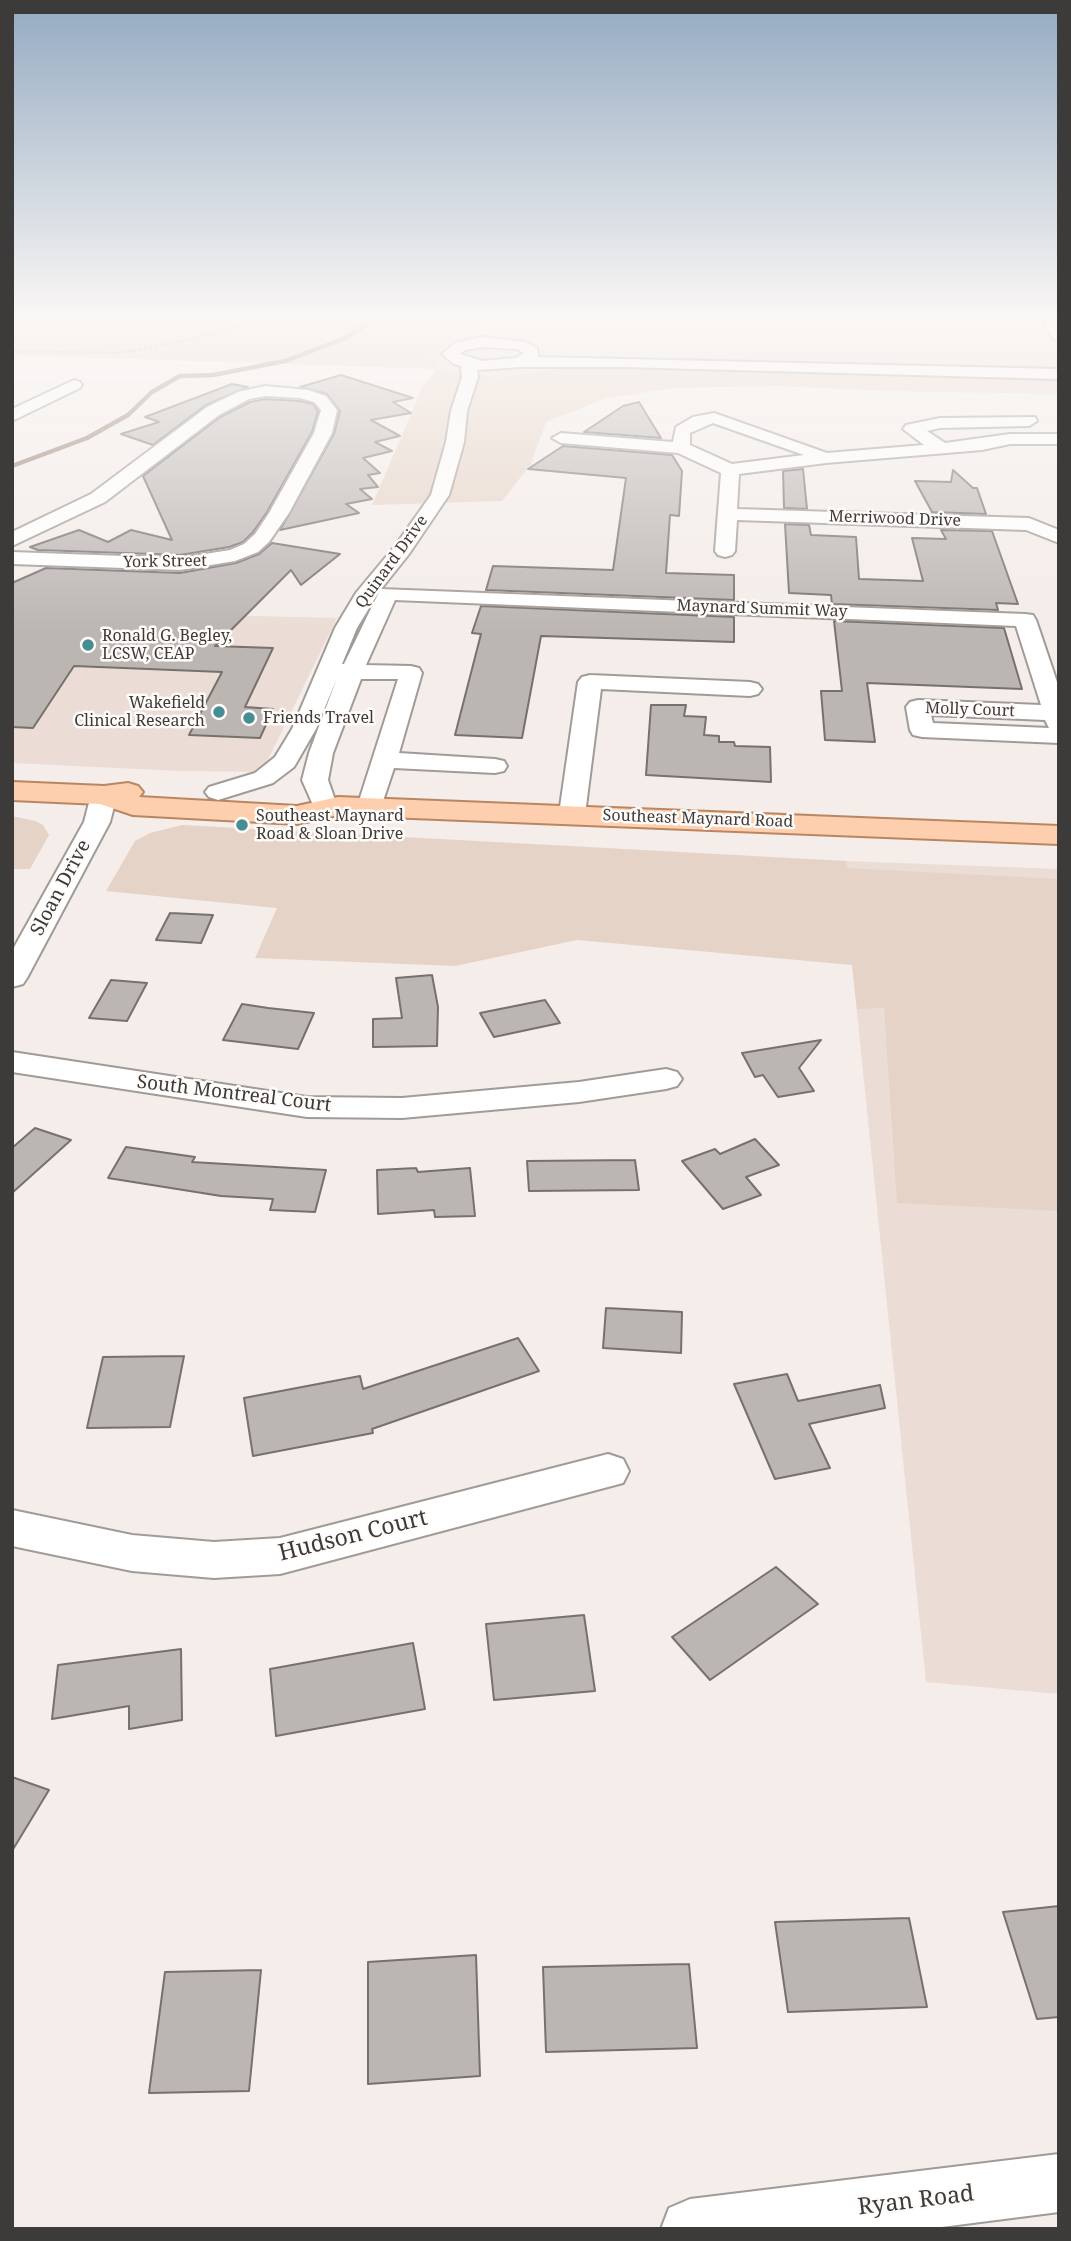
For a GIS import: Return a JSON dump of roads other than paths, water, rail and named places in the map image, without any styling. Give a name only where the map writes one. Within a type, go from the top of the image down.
[{"type":"main road","name":"Southeast Maynard Road","points":[[12,791],[104,795],[145,789],[308,795],[330,803],[370,807],[1059,835]]},
{"type":"main road","name":"Southeast Maynard Road","points":[[104,795],[133,806],[297,814],[330,803]]},
{"type":"street","name":"York Street","points":[[12,540],[48,525],[103,494],[198,423]]},
{"type":"street","name":"York Street","points":[[12,558],[180,564],[235,555],[251,548],[262,538],[323,433],[326,423]]},
{"type":"street","name":"Quinard Drive","points":[[330,803],[315,780],[340,671],[346,628],[366,593],[402,551],[440,495],[455,442],[457,423]]},
{"type":"street","name":"Quinard Drive","points":[[218,792],[264,778],[285,762],[388,593],[450,508],[463,479],[476,423]]},
{"type":"street","points":[[681,448],[682,431],[696,423]]},
{"type":"street","points":[[727,423],[826,457]]},
{"type":"street","points":[[941,448],[912,429],[967,423]]},
{"type":"street","points":[[994,423],[1054,430]]},
{"type":"street","points":[[561,438],[681,448],[730,470],[826,457],[982,445],[1054,430]]},
{"type":"street","points":[[725,551],[730,470]]},
{"type":"street","points":[[12,520],[68,496],[103,494]]},
{"type":"street","name":"Merriwood Drive","points":[[728,514],[1029,524],[1059,537]]},
{"type":"street","name":"Maynard Summit Way","points":[[388,593],[1025,620],[1058,725]]},
{"type":"street","points":[[340,671],[411,673],[370,807]]},
{"type":"street","points":[[572,814],[590,682],[750,689]]},
{"type":"street","points":[[383,760],[495,766]]},
{"type":"street","name":"Sloan Drive","points":[[12,978],[97,822],[104,795]]},
{"type":"street","name":"South Montreal Court","points":[[12,1062],[307,1107],[402,1108],[579,1092],[666,1079]]},
{"type":"street","name":"Hudson Court","points":[[12,1528],[132,1553],[214,1560],[280,1556],[608,1471]]},
{"type":"street","name":"Ryan Road","points":[[690,2229],[1059,2183]]},
{"type":"waterway","points":[[12,466],[87,438],[114,423]]},
{"type":"place","name":"Ronald G. Begley, LCSW, CEAP","points":[[88,645]]},
{"type":"place","name":"Wakefield Clinical Research","points":[[219,712]]},
{"type":"place","name":"Friends Travel","points":[[249,718]]},
{"type":"place","name":"Southeast Maynard Road & Sloan Drive","points":[[242,825]]}]
